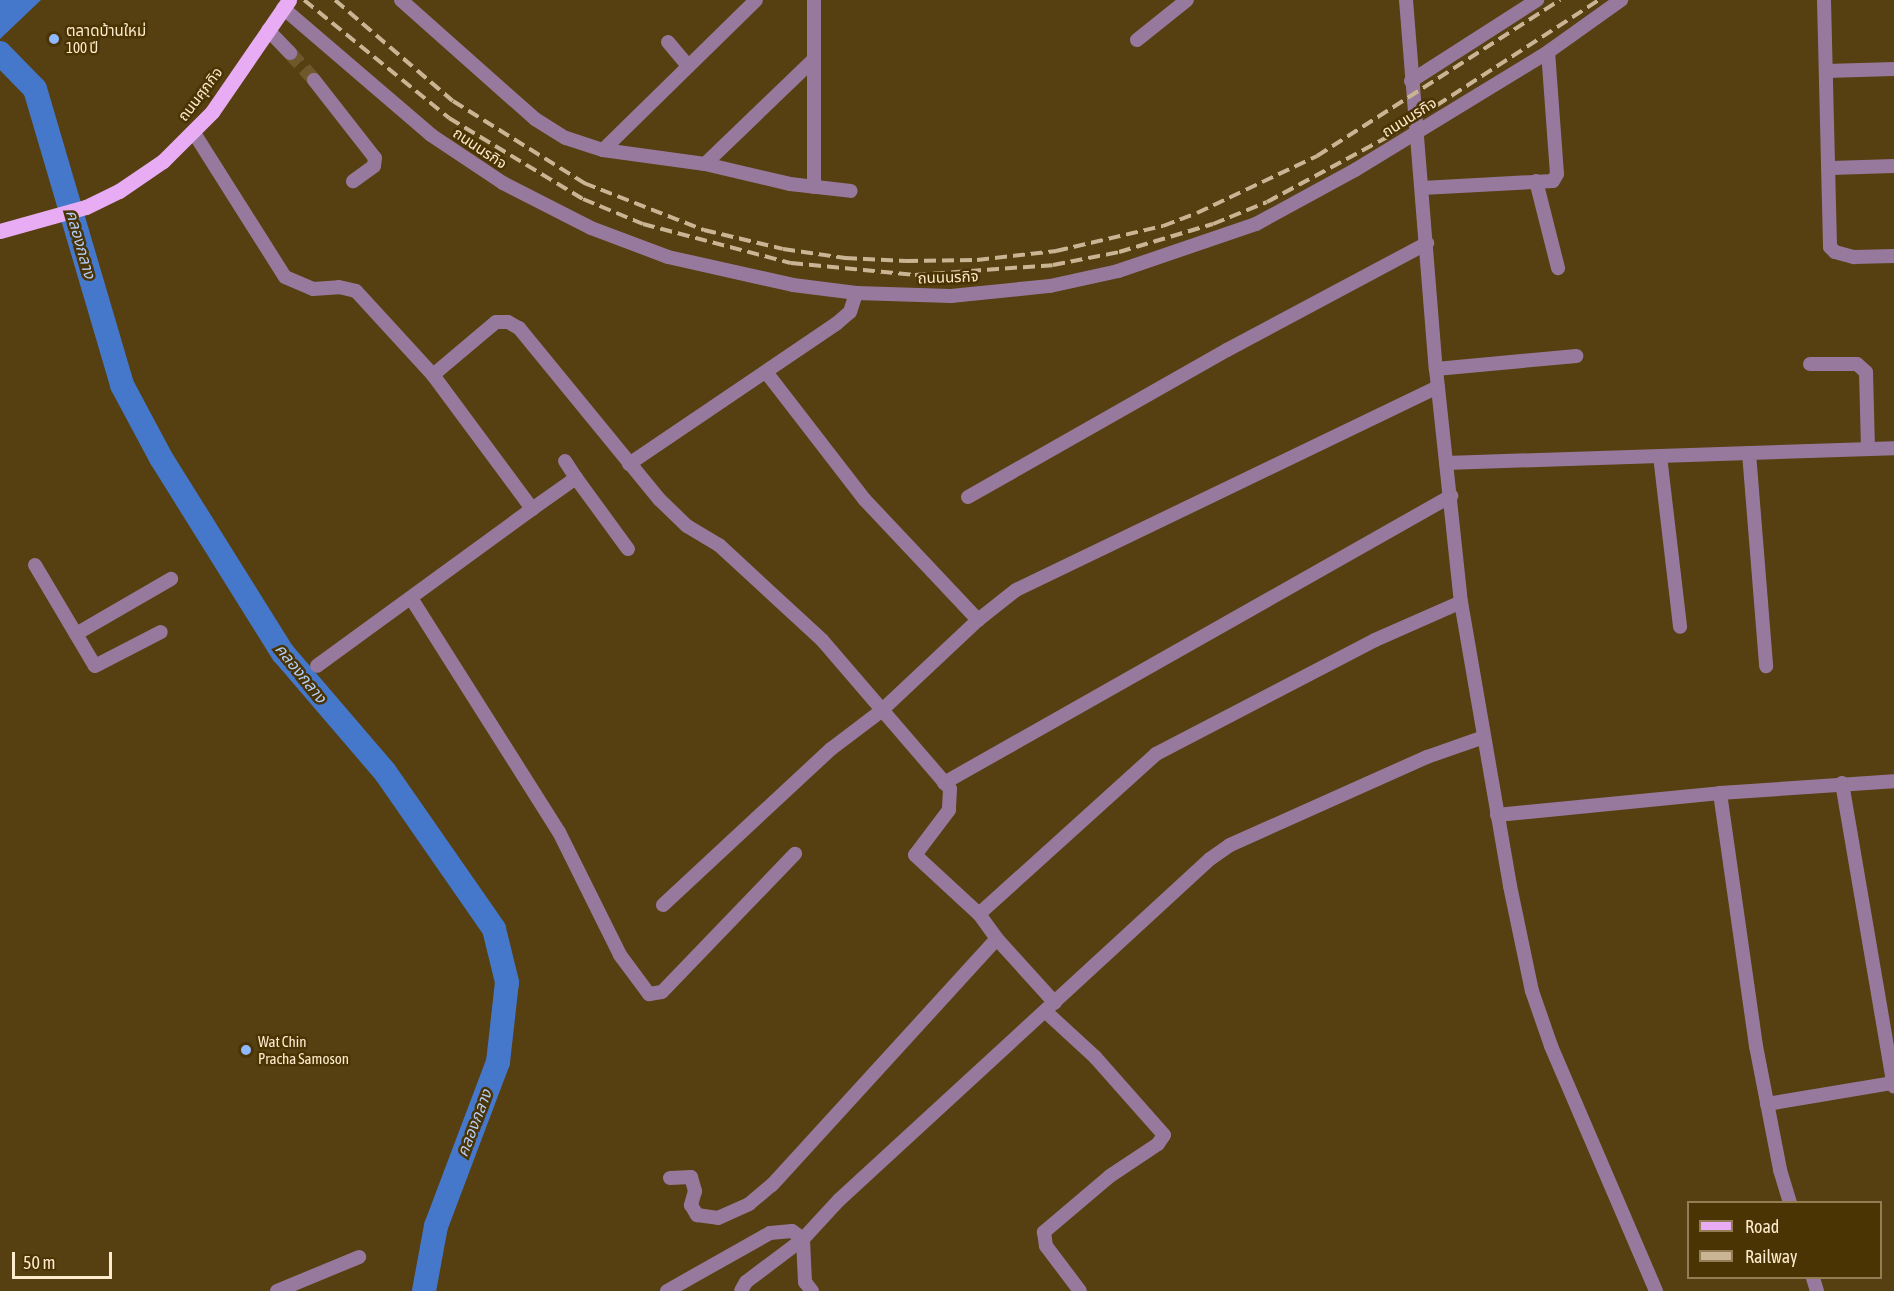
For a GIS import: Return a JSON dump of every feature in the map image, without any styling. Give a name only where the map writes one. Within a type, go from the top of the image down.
[{"type":"main road","name":"ถนนศุภกิจ","points":[[7,229],[60,216],[120,191],[163,161],[194,133],[286,4]]},
{"type":"street","points":[[401,0],[535,119],[566,138],[603,150],[705,164],[814,187],[851,191]]},
{"type":"street","points":[[814,0],[814,187]]},
{"type":"street","points":[[1137,40],[1187,0]]},
{"type":"street","points":[[1406,0],[1436,369],[1461,603],[1497,815],[1532,991],[1551,1046],[1656,1291]]},
{"type":"street","points":[[1412,81],[1537,0]]},
{"type":"street","name":"ถนนนรกิจ","points":[[286,4],[431,135],[503,183],[591,228],[668,257],[793,285],[856,293],[951,296],[1050,286],[1118,271],[1271,217],[1548,52],[1621,0]]},
{"type":"street","points":[[1824,0],[1830,168],[1830,247],[1835,252],[1854,256],[1894,256]]},
{"type":"street","points":[[603,150],[752,1]]},
{"type":"street","points":[[268,30],[290,53]]},
{"type":"street","points":[[668,42],[688,66]]},
{"type":"street","points":[[1422,188],[1553,181],[1557,174],[1548,52]]},
{"type":"street","points":[[705,164],[813,60]]},
{"type":"street","points":[[1826,71],[1894,69]]},
{"type":"street","points":[[314,80],[375,158],[374,166],[354,180]]},
{"type":"street","points":[[194,133],[285,277],[313,290],[339,287],[356,291],[433,375],[532,509]]},
{"type":"street","points":[[1830,168],[1894,166]]},
{"type":"street","points":[[1536,181],[1558,268]]},
{"type":"street","points":[[968,497],[1227,350],[1427,243]]},
{"type":"street","points":[[629,464],[766,372],[850,312],[856,293]]},
{"type":"street","points":[[433,375],[496,322],[508,322],[519,328],[673,515],[719,545],[822,640],[880,712],[944,783],[952,796],[949,810],[915,855],[980,914],[1050,1007],[1164,1135],[1158,1144],[1110,1176],[1044,1232],[1046,1246],[1080,1291]]},
{"type":"street","points":[[1436,369],[1576,356]]},
{"type":"street","points":[[1810,364],[1857,364],[1866,372],[1868,449]]},
{"type":"street","points":[[766,372],[865,500],[978,620]]},
{"type":"street","points":[[663,905],[831,749],[880,712],[978,620],[1016,590],[1438,387]]},
{"type":"street","points":[[1446,464],[1894,448]]},
{"type":"street","points":[[1749,453],[1766,666]]},
{"type":"street","points":[[1660,456],[1680,627]]},
{"type":"street","points":[[565,461],[628,549]]},
{"type":"street","points":[[317,666],[576,478]]},
{"type":"street","points":[[944,783],[1451,496]]},
{"type":"street","points":[[35,565],[75,634],[98,666],[162,632]]},
{"type":"street","points":[[75,634],[171,579]]},
{"type":"street","points":[[411,598],[560,832],[620,955],[649,994],[662,992],[795,854]]},
{"type":"street","points":[[980,914],[1156,754],[1375,640],[1461,603]]},
{"type":"street","points":[[741,1291],[746,1282],[803,1239],[936,1107],[1050,1007],[1191,875],[1230,845],[1427,757],[1484,737]]},
{"type":"street","points":[[1497,815],[1720,793],[1894,781]]},
{"type":"street","points":[[1767,1104],[1894,1085],[1842,783]]},
{"type":"street","points":[[1720,793],[1767,1104],[1790,1201]]},
{"type":"street","points":[[670,1178],[691,1177],[695,1191],[691,1205],[697,1215],[717,1218],[749,1204],[772,1185],[997,939]]},
{"type":"street","points":[[667,1291],[770,1233],[792,1231],[803,1239]]},
{"type":"street","points":[[803,1239],[805,1282],[812,1291]]},
{"type":"street","points":[[277,1291],[359,1257]]},
{"type":"water","points":[[0,0],[41,0],[0,39]]},
{"type":"waterway","name":"คลองกลาง","points":[[0,53],[35,89],[122,385],[161,458],[283,653],[385,772],[494,929],[507,982],[498,1062],[436,1226],[424,1291]]},
{"type":"tunnel","points":[[290,53],[314,80]]},
{"type":"railway","points":[[304,0],[449,118],[583,199],[643,224],[791,263],[915,275],[1053,265],[1119,252],[1213,224],[1267,202],[1391,135],[1599,0]]},
{"type":"railway","points":[[335,0],[453,101],[584,183],[704,230],[783,249],[845,258],[906,261],[977,260],[1056,251],[1163,226],[1197,213],[1317,156],[1560,0]]},
{"type":"place","name":"ตลาดบ้านใหม่ 100 ปี","points":[[54,39]]},
{"type":"place","name":"Wat Chin Pracha Samoson","points":[[246,1050]]}]
